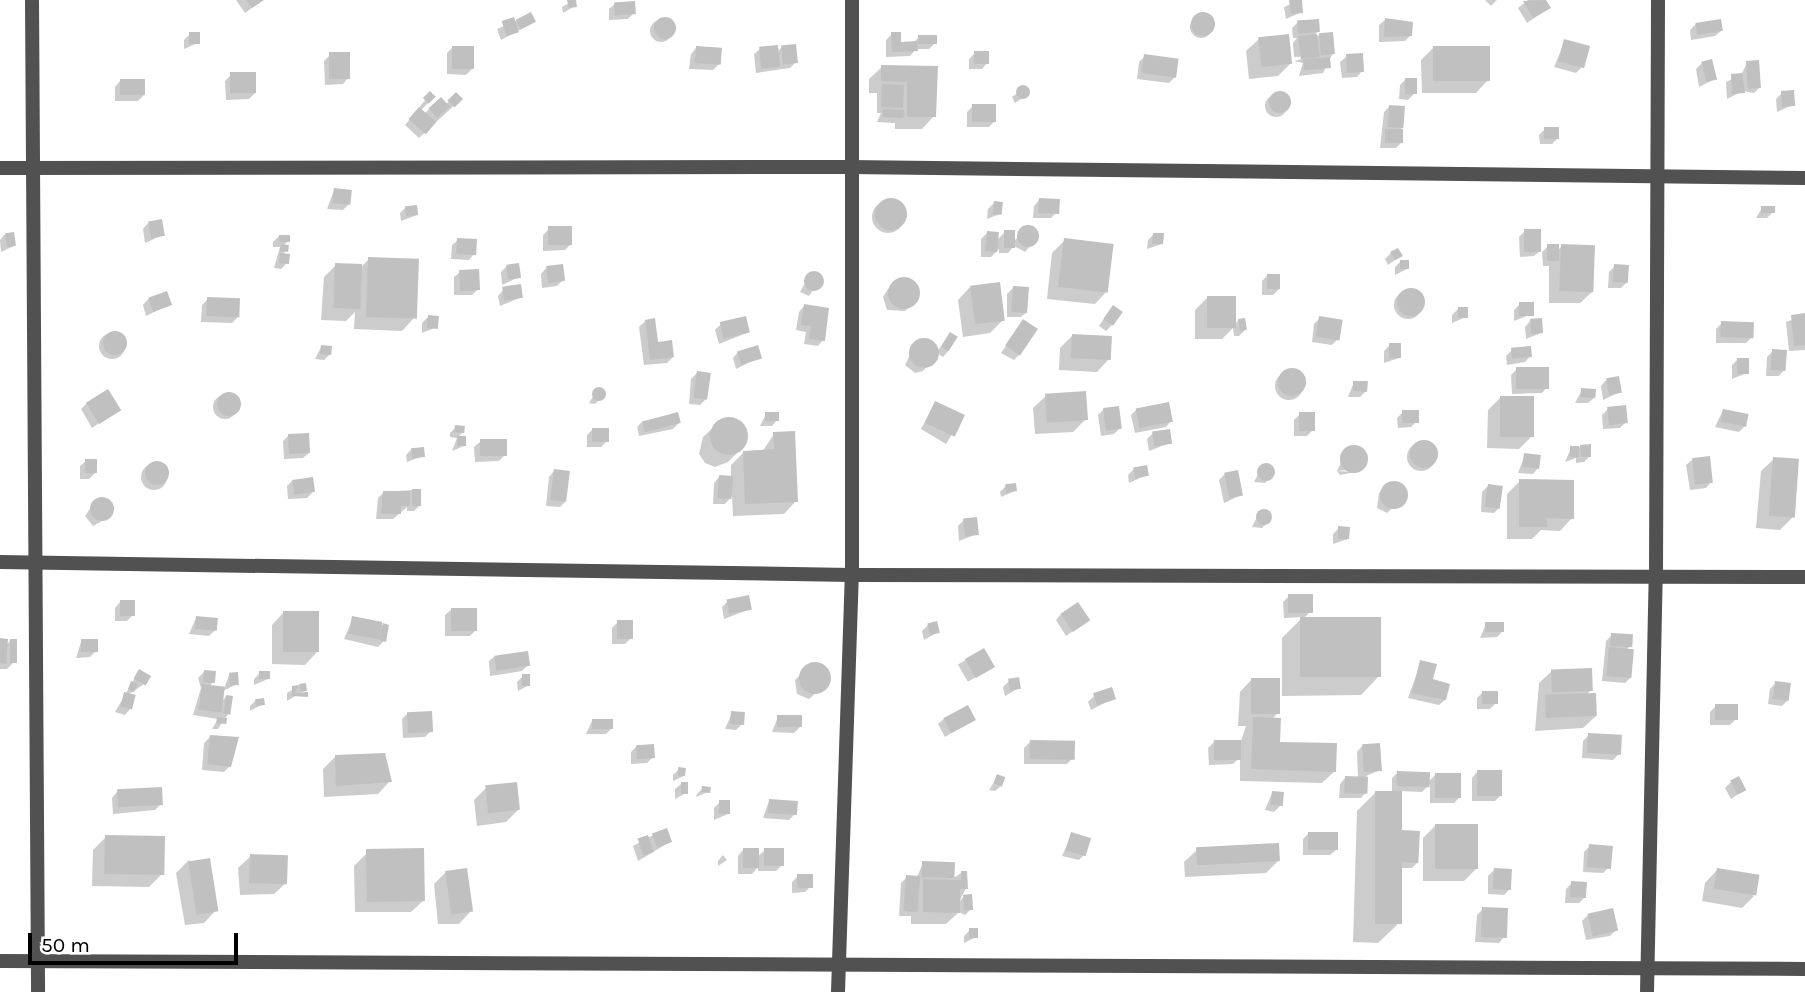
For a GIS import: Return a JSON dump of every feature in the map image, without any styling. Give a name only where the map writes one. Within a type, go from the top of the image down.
[{"type":"street","points":[[33,0],[38,992]]},
{"type":"street","points":[[838,992],[852,575],[849,167],[852,0]]},
{"type":"street","points":[[1647,992],[1656,575],[1658,0]]},
{"type":"street","points":[[0,168],[849,167],[1805,178]]},
{"type":"street","points":[[0,562],[852,575],[1805,577]]},
{"type":"street","points":[[0,961],[1805,969]]},
{"type":"building","points":[[246,0],[264,0],[252,8]]},
{"type":"building","points":[[567,0],[576,0],[577,7],[569,8]]},
{"type":"building","points":[[1289,0],[1302,0],[1303,13],[1291,14]]},
{"type":"building","points":[[1546,0],[1551,8],[1533,18],[1523,1]]},
{"type":"building","points":[[635,1],[636,14],[615,15],[614,2]]},
{"type":"building","points":[[531,12],[536,22],[521,30],[516,20]]},
{"type":"building","points":[[1203,12],[1211,16],[1215,24],[1211,32],[1203,36],[1195,32],[1191,24],[1195,16]]},
{"type":"building","points":[[514,17],[519,32],[507,36],[502,21]]},
{"type":"building","points":[[665,17],[673,20],[676,28],[673,36],[665,39],[657,36],[654,28],[657,20]]},
{"type":"building","points":[[1385,18],[1413,22],[1412,36],[1384,37]]},
{"type":"building","points":[[1319,19],[1320,32],[1298,34],[1297,21]]},
{"type":"building","points":[[1721,19],[1723,31],[1697,35],[1695,23]]},
{"type":"building","points":[[189,32],[200,32],[200,44],[189,44]]},
{"type":"building","points":[[891,32],[901,32],[901,42],[917,41],[918,51],[892,52]]},
{"type":"building","points":[[1333,32],[1335,54],[1321,55],[1319,33]]},
{"type":"building","points":[[1289,34],[1292,64],[1261,67],[1258,37]]},
{"type":"building","points":[[1317,34],[1320,57],[1301,59],[1298,36]]},
{"type":"building","points":[[918,35],[937,35],[937,44],[918,44]]},
{"type":"building","points":[[1564,39],[1590,46],[1584,68],[1558,61]]},
{"type":"building","points":[[796,44],[798,63],[783,64],[781,46]]},
{"type":"building","points":[[778,45],[780,67],[761,69],[759,47]]},
{"type":"building","points":[[452,46],[474,46],[474,69],[452,69]]},
{"type":"building","points":[[696,46],[722,48],[721,65],[695,63]]},
{"type":"building","points":[[1433,46],[1490,46],[1490,81],[1433,81]]},
{"type":"building","points":[[974,51],[989,51],[989,64],[974,64]]},
{"type":"building","points":[[329,52],[350,52],[350,79],[329,79]]},
{"type":"building","points":[[1363,53],[1364,72],[1347,73],[1346,54]]},
{"type":"building","points":[[1144,54],[1179,59],[1176,78],[1141,73]]},
{"type":"building","points":[[1330,57],[1331,68],[1304,70],[1303,59]]},
{"type":"building","points":[[1712,59],[1717,79],[1706,82],[1701,62]]},
{"type":"building","points":[[1759,60],[1761,88],[1748,89],[1746,61]]},
{"type":"building","points":[[881,65],[938,66],[936,117],[907,117],[907,82],[881,81]]},
{"type":"building","points":[[230,72],[256,72],[256,93],[230,93]]},
{"type":"building","points":[[1742,73],[1745,93],[1732,94],[1731,74]]},
{"type":"building","points":[[1405,78],[1417,78],[1417,94],[1405,94]]},
{"type":"building","points":[[120,79],[145,79],[145,95],[120,95]]},
{"type":"building","points":[[882,84],[904,85],[903,108],[881,107]]},
{"type":"building","points":[[1023,85],[1028,87],[1028,97],[1023,99],[1018,97],[1016,92],[1018,87]]},
{"type":"building","points":[[1794,90],[1795,106],[1782,107],[1781,91]]},
{"type":"building","points":[[430,91],[436,97],[429,104],[423,98]]},
{"type":"building","points":[[1280,91],[1288,94],[1291,102],[1288,110],[1280,113],[1272,110],[1269,102],[1272,94]]},
{"type":"building","points":[[456,92],[463,99],[455,108],[448,100]]},
{"type":"building","points":[[441,97],[450,107],[437,118],[428,108]]},
{"type":"building","points":[[972,104],[996,104],[996,122],[972,122]]},
{"type":"building","points":[[1389,105],[1405,106],[1403,128],[1387,127]]},
{"type":"building","points":[[419,107],[436,122],[426,134],[409,119]]},
{"type":"building","points":[[883,109],[904,110],[904,118],[883,117]]},
{"type":"building","points":[[1544,127],[1559,127],[1559,139],[1544,139]]},
{"type":"building","points":[[1385,129],[1403,129],[1403,143],[1385,143]]},
{"type":"building","points":[[334,188],[352,190],[350,205],[332,203]]},
{"type":"building","points":[[891,198],[902,203],[907,214],[902,225],[891,230],[880,225],[875,214],[880,203]]},
{"type":"building","points":[[1039,198],[1060,199],[1059,214],[1038,213]]},
{"type":"building","points":[[994,201],[1003,202],[1002,215],[993,214]]},
{"type":"building","points":[[417,205],[418,215],[406,216],[405,206]]},
{"type":"building","points":[[1761,206],[1775,206],[1775,213],[1761,213]]},
{"type":"building","points":[[162,219],[165,236],[151,238],[148,221]]},
{"type":"building","points":[[1028,225],[1036,228],[1039,236],[1036,244],[1028,247],[1020,244],[1017,236],[1020,228]]},
{"type":"building","points":[[548,226],[572,226],[572,245],[548,245]]},
{"type":"building","points":[[1524,229],[1541,229],[1541,252],[1524,252]]},
{"type":"building","points":[[1004,230],[1015,230],[1015,248],[1004,248]]},
{"type":"building","points":[[987,231],[999,232],[997,252],[985,251]]},
{"type":"building","points":[[14,232],[16,246],[7,247],[5,233]]},
{"type":"building","points":[[1153,233],[1164,233],[1163,244],[1152,244]]},
{"type":"building","points":[[279,235],[290,235],[290,242],[279,242]]},
{"type":"building","points":[[457,238],[477,239],[476,255],[456,254]]},
{"type":"building","points":[[1064,238],[1114,244],[1108,293],[1058,287]]},
{"type":"building","points":[[281,244],[289,245],[288,252],[280,251]]},
{"type":"building","points":[[1547,244],[1559,244],[1559,261],[1547,261]]},
{"type":"building","points":[[1561,244],[1595,245],[1593,292],[1559,291]]},
{"type":"building","points":[[1398,248],[1403,256],[1395,260],[1390,252]]},
{"type":"building","points":[[280,253],[290,254],[289,264],[279,263]]},
{"type":"building","points":[[368,257],[419,259],[417,319],[366,317]]},
{"type":"building","points":[[1400,260],[1409,260],[1409,269],[1400,269]]},
{"type":"building","points":[[335,263],[362,264],[360,309],[333,308]]},
{"type":"building","points":[[519,263],[521,278],[508,280],[506,265]]},
{"type":"building","points":[[563,264],[565,281],[548,283],[546,266]]},
{"type":"building","points":[[1614,264],[1629,265],[1628,283],[1613,282]]},
{"type":"building","points":[[479,269],[480,290],[460,291],[459,270]]},
{"type":"building","points":[[814,271],[821,274],[824,281],[821,288],[814,291],[807,288],[804,281],[807,274]]},
{"type":"building","points":[[1267,274],[1280,274],[1280,289],[1267,289]]},
{"type":"building","points":[[904,277],[915,282],[920,293],[915,304],[904,309],[893,304],[888,293],[893,282]]},
{"type":"building","points":[[1000,282],[1005,321],[975,324],[970,286]]},
{"type":"building","points":[[521,284],[523,298],[504,301],[502,287]]},
{"type":"building","points":[[1013,286],[1029,287],[1027,313],[1011,312]]},
{"type":"building","points":[[1411,288],[1421,292],[1425,302],[1421,312],[1411,316],[1401,312],[1397,302],[1401,292]]},
{"type":"building","points":[[167,291],[172,305],[153,312],[148,298]]},
{"type":"building","points":[[1207,296],[1236,296],[1236,328],[1207,328]]},
{"type":"building","points":[[207,297],[240,298],[239,317],[206,316]]},
{"type":"building","points":[[1519,302],[1534,302],[1534,316],[1519,316]]},
{"type":"building","points":[[804,304],[829,308],[825,341],[809,339],[811,326],[801,325]]},
{"type":"building","points":[[1113,305],[1123,312],[1113,326],[1103,319]]},
{"type":"building","points":[[1458,307],[1468,307],[1468,318],[1458,318]]},
{"type":"building","points":[[1805,313],[1805,345],[1794,346],[1791,315]]},
{"type":"building","points":[[428,315],[439,316],[438,329],[427,328]]},
{"type":"building","points":[[746,316],[750,333],[724,339],[720,322]]},
{"type":"building","points":[[1319,316],[1343,320],[1339,340],[1316,337]]},
{"type":"building","points":[[655,318],[658,342],[672,340],[674,357],[650,360],[645,320]]},
{"type":"building","points":[[1245,318],[1247,330],[1240,331],[1238,319]]},
{"type":"building","points":[[1542,318],[1543,333],[1531,334],[1530,319]]},
{"type":"building","points":[[1023,319],[1038,329],[1020,356],[1005,346]]},
{"type":"building","points":[[1721,321],[1754,322],[1753,338],[1720,337]]},
{"type":"building","points":[[110,331],[120,331],[127,338],[127,348],[120,355],[110,355],[103,348],[103,338]]},
{"type":"building","points":[[950,332],[958,337],[949,351],[941,346]]},
{"type":"building","points":[[1072,334],[1112,336],[1111,360],[1071,358]]},
{"type":"building","points":[[924,338],[930,339],[938,347],[938,359],[930,367],[924,368],[918,367],[910,359],[909,353],[910,347],[918,339]]},
{"type":"building","points":[[1389,343],[1401,343],[1401,358],[1389,358]]},
{"type":"building","points":[[321,345],[332,346],[331,355],[320,354]]},
{"type":"building","points":[[758,345],[762,358],[741,365],[737,351]]},
{"type":"building","points":[[1531,346],[1532,357],[1512,359],[1511,348]]},
{"type":"building","points":[[1772,349],[1787,350],[1785,371],[1771,370]]},
{"type":"building","points":[[1737,358],[1749,358],[1749,374],[1737,374]]},
{"type":"building","points":[[1516,367],[1549,367],[1549,389],[1516,389]]},
{"type":"building","points":[[1292,368],[1302,372],[1306,382],[1302,392],[1292,396],[1282,392],[1278,382],[1282,372]]},
{"type":"building","points":[[697,371],[711,373],[707,400],[693,398]]},
{"type":"building","points":[[1619,376],[1622,393],[1609,395],[1606,378]]},
{"type":"building","points":[[1353,381],[1368,381],[1367,392],[1353,391]]},
{"type":"building","points":[[599,387],[604,389],[604,399],[599,401],[594,399],[592,394],[594,389]]},
{"type":"building","points":[[1581,388],[1596,389],[1595,398],[1580,397]]},
{"type":"building","points":[[108,389],[121,410],[99,424],[86,403]]},
{"type":"building","points":[[1086,391],[1088,420],[1047,423],[1045,394]]},
{"type":"building","points":[[229,392],[238,395],[241,404],[238,413],[229,416],[220,413],[217,404],[220,395]]},
{"type":"building","points":[[1500,396],[1534,396],[1534,437],[1500,437]]},
{"type":"building","points":[[935,401],[965,415],[955,437],[925,423]]},
{"type":"building","points":[[1169,402],[1173,422],[1139,428],[1136,408]]},
{"type":"building","points":[[1626,405],[1628,423],[1609,425],[1607,407]]},
{"type":"building","points":[[1119,406],[1122,429],[1106,431],[1103,408]]},
{"type":"building","points":[[1723,409],[1749,414],[1746,427],[1721,422]]},
{"type":"building","points":[[1402,410],[1419,410],[1419,423],[1402,423]]},
{"type":"building","points":[[678,412],[681,423],[645,432],[642,422]]},
{"type":"building","points":[[765,412],[779,412],[779,421],[765,421]]},
{"type":"building","points":[[1299,412],[1315,412],[1315,431],[1299,431]]},
{"type":"building","points":[[729,417],[743,422],[748,436],[743,450],[729,455],[715,450],[710,436],[715,422]]},
{"type":"building","points":[[455,425],[465,426],[464,433],[454,432]]},
{"type":"building","points":[[592,428],[609,428],[609,442],[592,442]]},
{"type":"building","points":[[1170,429],[1172,444],[1154,446],[1152,432]]},
{"type":"building","points":[[795,431],[798,502],[745,504],[743,451],[774,449],[773,432]]},
{"type":"building","points":[[309,433],[310,453],[289,454],[288,434]]},
{"type":"building","points":[[457,436],[466,436],[466,446],[457,446]]},
{"type":"building","points":[[480,439],[507,439],[507,456],[480,456]]},
{"type":"building","points":[[1424,440],[1434,444],[1438,454],[1434,464],[1424,468],[1414,464],[1410,454],[1414,444]]},
{"type":"building","points":[[1591,444],[1591,457],[1581,457],[1580,445]]},
{"type":"building","points":[[1354,445],[1364,449],[1368,459],[1364,469],[1354,473],[1344,469],[1340,459],[1344,449]]},
{"type":"building","points":[[1570,446],[1579,446],[1579,457],[1570,457]]},
{"type":"building","points":[[424,447],[425,457],[412,458],[411,448]]},
{"type":"building","points":[[1524,453],[1541,455],[1539,469],[1522,467]]},
{"type":"building","points":[[1710,456],[1713,483],[1695,485],[1692,458]]},
{"type":"building","points":[[1773,457],[1799,459],[1795,518],[1769,516]]},
{"type":"building","points":[[85,459],[97,459],[97,473],[85,473]]},
{"type":"building","points":[[157,461],[166,464],[169,473],[166,482],[157,485],[148,482],[145,473],[148,464]]},
{"type":"building","points":[[1266,463],[1272,466],[1275,472],[1272,478],[1266,481],[1260,478],[1257,472],[1260,466]]},
{"type":"building","points":[[1147,465],[1149,476],[1135,478],[1133,467]]},
{"type":"building","points":[[554,469],[570,471],[566,502],[550,500]]},
{"type":"building","points":[[1238,470],[1243,496],[1229,498],[1224,473]]},
{"type":"building","points":[[719,475],[733,476],[731,499],[717,498]]},
{"type":"building","points":[[313,477],[315,492],[294,495],[292,480]]},
{"type":"building","points":[[1519,479],[1574,480],[1574,519],[1547,518],[1547,527],[1519,527]]},
{"type":"building","points":[[1394,481],[1404,485],[1408,495],[1404,505],[1394,509],[1384,505],[1380,495],[1384,485]]},
{"type":"building","points":[[1016,483],[1017,491],[1006,492],[1005,484]]},
{"type":"building","points":[[1488,484],[1503,486],[1500,509],[1485,507]]},
{"type":"building","points":[[412,489],[421,489],[421,506],[412,506]]},
{"type":"building","points":[[383,491],[410,491],[410,506],[401,506],[401,514],[381,514]]},
{"type":"building","points":[[102,497],[111,500],[114,509],[111,518],[102,521],[93,518],[90,509],[93,500]]},
{"type":"building","points":[[1261,509],[1267,509],[1272,517],[1270,523],[1261,525],[1256,520],[1256,514]]},
{"type":"building","points":[[977,517],[979,535],[965,536],[963,518]]},
{"type":"building","points":[[1338,526],[1350,527],[1349,539],[1338,539]]},
{"type":"building","points":[[1288,594],[1313,594],[1313,613],[1288,613]]},
{"type":"building","points":[[749,595],[752,610],[729,614],[726,599]]},
{"type":"building","points":[[120,600],[135,600],[135,616],[120,616]]},
{"type":"building","points":[[1078,602],[1090,620],[1073,632],[1061,614]]},
{"type":"building","points":[[451,608],[477,608],[477,631],[451,631]]},
{"type":"building","points":[[283,611],[319,611],[319,652],[283,652]]},
{"type":"building","points":[[196,616],[218,618],[217,631],[195,629]]},
{"type":"building","points":[[352,616],[382,622],[379,640],[349,634]]},
{"type":"building","points":[[1300,617],[1381,617],[1381,677],[1300,677]]},
{"type":"building","points":[[617,620],[633,620],[633,639],[617,639]]},
{"type":"building","points":[[937,621],[940,633],[930,635],[927,623]]},
{"type":"building","points":[[1485,622],[1504,622],[1504,632],[1485,632]]},
{"type":"building","points":[[383,623],[389,625],[386,642],[379,640]]},
{"type":"building","points":[[1611,633],[1633,634],[1632,647],[1610,646]]},
{"type":"building","points":[[0,638],[8,639],[6,664],[0,663]]},
{"type":"building","points":[[10,639],[17,639],[17,663],[10,663]]},
{"type":"building","points":[[81,639],[98,639],[98,652],[81,652]]},
{"type":"building","points":[[1609,647],[1634,649],[1631,678],[1606,676]]},
{"type":"building","points":[[984,648],[995,667],[976,678],[965,659]]},
{"type":"building","points":[[528,651],[530,666],[496,671],[494,656]]},
{"type":"building","points":[[1420,660],[1437,664],[1433,679],[1450,684],[1446,700],[1412,693]]},
{"type":"building","points":[[815,662],[826,667],[831,678],[826,689],[815,694],[804,689],[799,678],[804,667]]},
{"type":"building","points":[[1592,668],[1593,691],[1552,692],[1551,669]]},
{"type":"building","points":[[139,669],[151,676],[146,686],[133,679]]},
{"type":"building","points":[[204,670],[216,671],[215,683],[203,682]]},
{"type":"building","points":[[259,671],[270,671],[270,679],[259,679]]},
{"type":"building","points":[[238,672],[239,685],[230,686],[229,673]]},
{"type":"building","points":[[522,674],[530,674],[530,686],[522,686]]},
{"type":"building","points":[[1019,677],[1021,689],[1010,691],[1008,679]]},
{"type":"building","points":[[1251,678],[1280,678],[1280,714],[1251,714]]},
{"type":"building","points":[[131,681],[138,684],[134,692],[128,689]]},
{"type":"building","points":[[1775,681],[1791,683],[1789,701],[1773,699]]},
{"type":"building","points":[[306,683],[307,691],[301,692],[299,684]]},
{"type":"building","points":[[202,684],[225,687],[222,713],[199,710]]},
{"type":"building","points":[[299,685],[295,693],[308,692],[308,697],[292,696],[292,686]]},
{"type":"building","points":[[1112,687],[1116,699],[1097,706],[1093,693]]},
{"type":"building","points":[[1482,691],[1498,691],[1498,704],[1482,704]]},
{"type":"building","points":[[124,692],[136,695],[132,709],[120,707]]},
{"type":"building","points":[[1596,693],[1597,716],[1546,718],[1545,695]]},
{"type":"building","points":[[226,695],[233,696],[230,715],[223,714]]},
{"type":"building","points":[[264,698],[265,705],[256,706],[255,699]]},
{"type":"building","points":[[1715,704],[1738,704],[1738,720],[1715,720]]},
{"type":"building","points":[[968,705],[976,720],[951,733],[943,718]]},
{"type":"building","points":[[432,711],[433,732],[408,733],[407,712]]},
{"type":"building","points":[[731,711],[745,712],[744,725],[730,724]]},
{"type":"building","points":[[777,715],[802,715],[802,727],[777,727]]},
{"type":"building","points":[[217,717],[227,718],[226,724],[216,723]]},
{"type":"building","points":[[1253,717],[1281,718],[1280,742],[1337,743],[1336,772],[1251,769]]},
{"type":"building","points":[[592,719],[613,719],[613,729],[592,729]]},
{"type":"building","points":[[1588,733],[1622,735],[1621,755],[1587,753]]},
{"type":"building","points":[[210,735],[239,737],[231,767],[207,764]]},
{"type":"building","points":[[1030,740],[1075,741],[1075,760],[1030,759]]},
{"type":"building","points":[[1214,740],[1241,740],[1241,760],[1214,760]]},
{"type":"building","points":[[1380,743],[1382,771],[1364,772],[1362,744]]},
{"type":"building","points":[[654,744],[655,758],[637,759],[636,745]]},
{"type":"building","points":[[385,753],[392,782],[336,786],[335,755]]},
{"type":"building","points":[[678,767],[686,768],[685,776],[678,776]]},
{"type":"building","points":[[1477,770],[1502,770],[1502,796],[1477,796]]},
{"type":"building","points":[[1397,771],[1430,772],[1429,787],[1396,786]]},
{"type":"building","points":[[1435,773],[1461,773],[1461,798],[1435,798]]},
{"type":"building","points":[[997,774],[1005,777],[1002,787],[993,783]]},
{"type":"building","points":[[1345,776],[1368,777],[1367,794],[1344,793]]},
{"type":"building","points":[[1739,776],[1746,790],[1737,795],[1730,781]]},
{"type":"building","points":[[517,782],[520,810],[488,813],[485,785]]},
{"type":"building","points":[[681,782],[688,782],[688,794],[681,794]]},
{"type":"building","points":[[702,786],[711,787],[710,793],[701,792]]},
{"type":"building","points":[[162,787],[163,805],[118,807],[117,789]]},
{"type":"building","points":[[1272,791],[1284,792],[1283,806],[1271,805]]},
{"type":"building","points":[[1375,791],[1402,791],[1402,924],[1375,924]]},
{"type":"building","points":[[769,799],[798,801],[797,815],[768,813]]},
{"type":"building","points":[[719,800],[730,800],[730,814],[719,814]]},
{"type":"building","points":[[1435,824],[1478,824],[1478,869],[1435,869]]},
{"type":"building","points":[[667,828],[672,842],[657,848],[652,833]]},
{"type":"building","points":[[1402,830],[1420,831],[1418,863],[1400,862]]},
{"type":"building","points":[[1071,832],[1091,838],[1086,856],[1065,850]]},
{"type":"building","points":[[1308,832],[1338,832],[1338,850],[1308,850]]},
{"type":"building","points":[[105,835],[165,836],[164,875],[104,874]]},
{"type":"building","points":[[648,835],[654,852],[643,856],[638,839]]},
{"type":"building","points":[[1279,843],[1280,861],[1197,865],[1196,847]]},
{"type":"building","points":[[1589,844],[1613,846],[1611,869],[1587,867]]},
{"type":"building","points":[[424,848],[425,901],[367,902],[366,849]]},
{"type":"building","points":[[743,848],[759,848],[759,868],[743,868]]},
{"type":"building","points":[[764,848],[784,848],[784,866],[764,866]]},
{"type":"building","points":[[250,854],[288,855],[287,884],[249,883]]},
{"type":"building","points":[[210,858],[218,911],[197,915],[188,861]]},
{"type":"building","points":[[922,861],[955,862],[954,878],[921,877]]},
{"type":"building","points":[[467,868],[473,912],[451,915],[445,871]]},
{"type":"building","points":[[1494,868],[1512,869],[1511,890],[1493,889]]},
{"type":"building","points":[[1717,868],[1759,875],[1756,895],[1714,889]]},
{"type":"building","points":[[961,871],[967,871],[968,889],[960,889],[960,913],[923,912],[923,879],[961,880]]},
{"type":"building","points":[[797,874],[813,874],[813,888],[797,888]]},
{"type":"building","points":[[906,875],[920,876],[917,912],[903,911]]},
{"type":"building","points":[[1571,881],[1587,882],[1586,898],[1570,897]]},
{"type":"building","points":[[972,894],[973,910],[964,911],[963,895]]},
{"type":"building","points":[[1482,907],[1508,908],[1507,938],[1481,937]]},
{"type":"building","points":[[1613,908],[1618,930],[1593,936],[1588,914]]},
{"type":"building","points":[[969,928],[978,928],[978,938],[969,938]]}]
